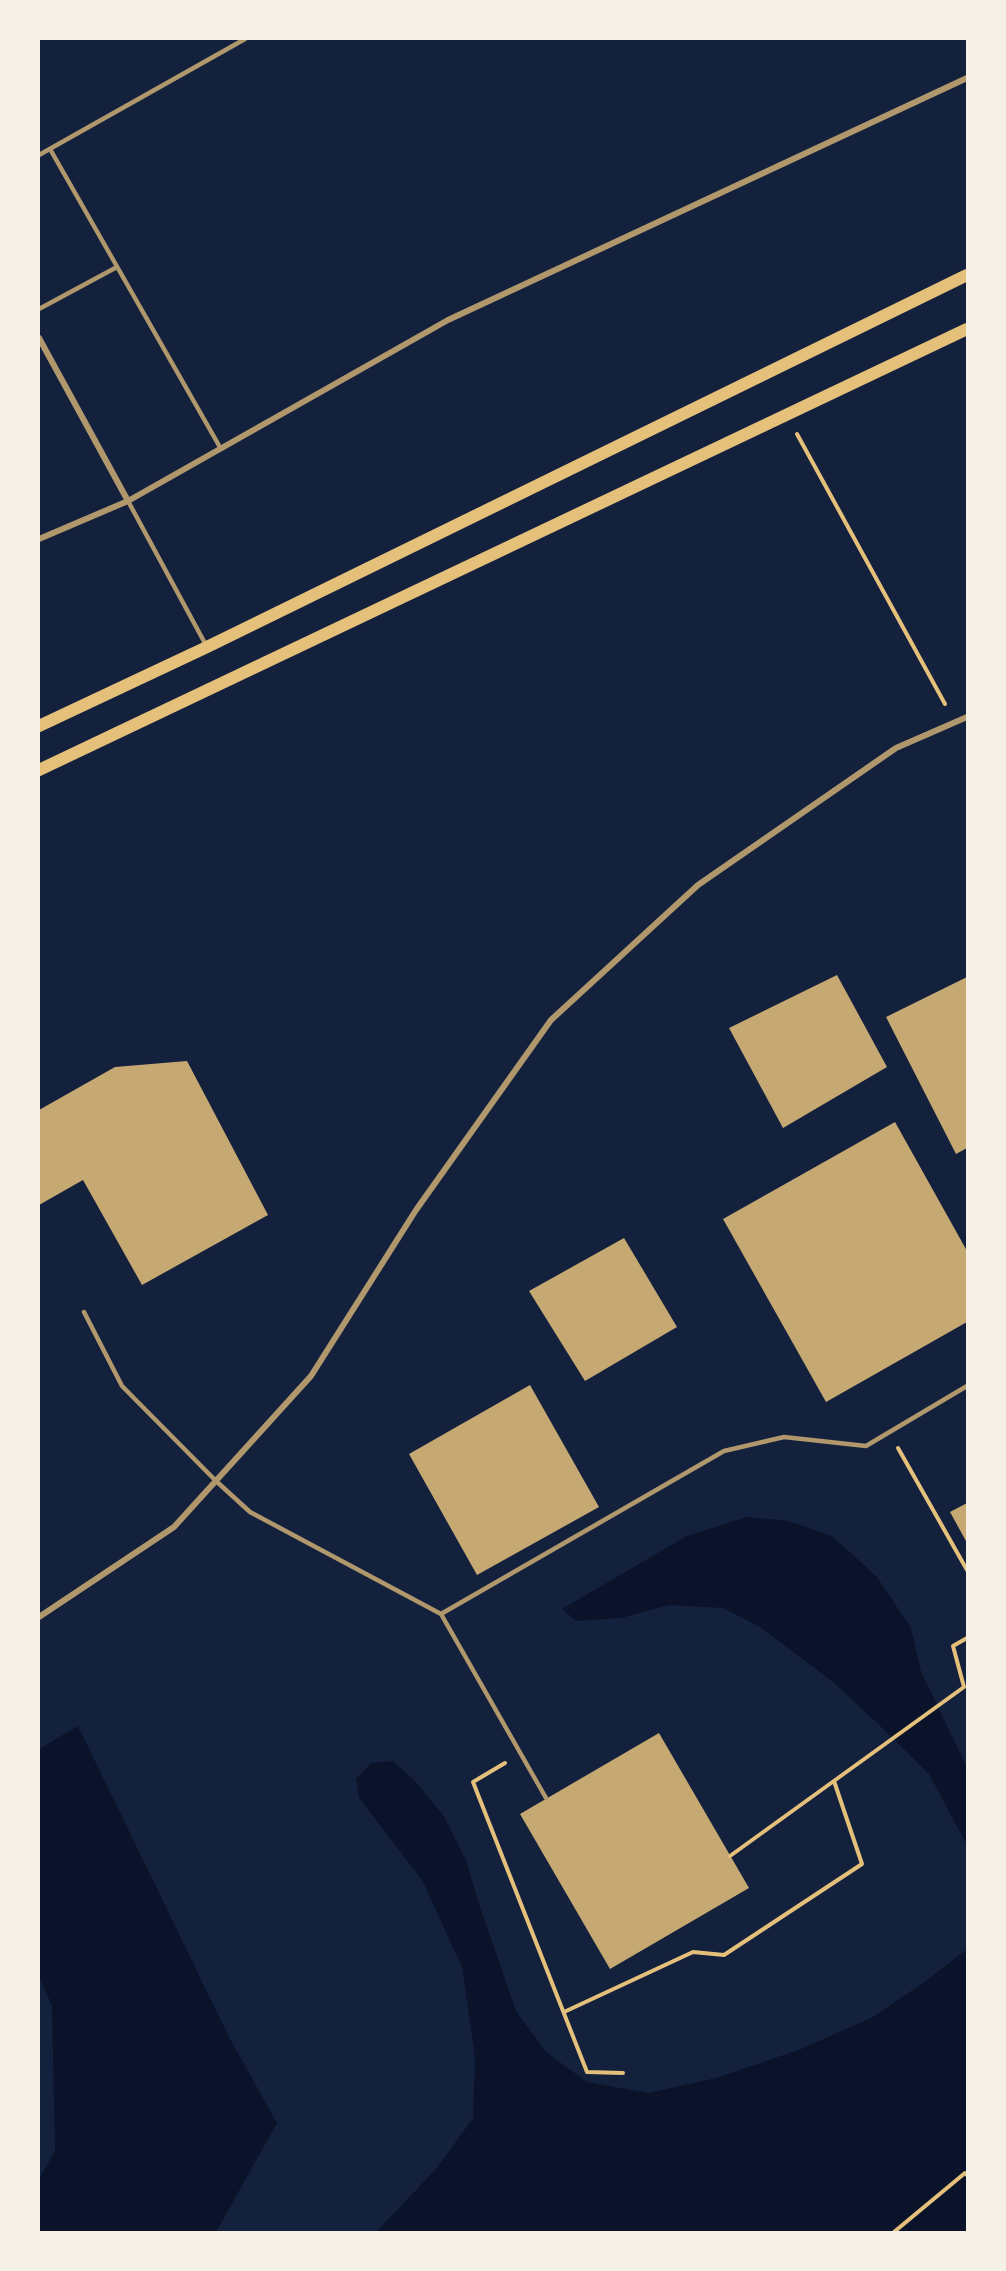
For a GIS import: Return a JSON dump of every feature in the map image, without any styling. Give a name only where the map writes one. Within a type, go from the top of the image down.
[{"type":"main road","points":[[39,726],[207,647],[967,275]]},
{"type":"main road","points":[[39,770],[967,329]]},
{"type":"street","points":[[39,538],[128,501],[448,320],[967,78]]},
{"type":"street","points":[[39,338],[128,501]]},
{"type":"street","points":[[39,1617],[174,1527],[311,1376],[416,1210],[550,1020],[698,885],[896,748],[967,717]]},
{"type":"lane","points":[[39,155],[245,39]]},
{"type":"lane","points":[[50,149],[220,449]]},
{"type":"lane","points":[[39,309],[117,267]]},
{"type":"lane","points":[[128,501],[207,647]]},
{"type":"lane","points":[[84,1312],[122,1386],[250,1512],[441,1614],[546,1798]]},
{"type":"lane","points":[[441,1614],[724,1451],[784,1437],[866,1446],[967,1386]]},
{"type":"path","points":[[787,414],[955,722]]},
{"type":"path","points":[[889,1432],[967,1570]]},
{"type":"path","points":[[730,1856],[964,1687],[953,1646],[967,1638]]},
{"type":"path","points":[[521,1754],[474,1782],[587,2072],[623,2073]]},
{"type":"path","points":[[564,2012],[693,1952],[724,1955],[862,1864],[834,1781]]},
{"type":"path","points":[[894,2232],[965,2174],[967,2175]]},
{"type":"water","points":[[747,1517],[789,1521],[832,1536],[877,1577],[911,1628],[921,1672],[967,1767],[967,1845],[929,1774],[833,1682],[760,1627],[723,1608],[669,1605],[621,1618],[576,1621],[562,1609],[687,1536]]},
{"type":"water","points":[[78,1726],[229,2037],[277,2123],[216,2232],[39,2232],[39,2179],[55,2151],[52,2006],[39,1976],[39,1749]]},
{"type":"water","points":[[393,1761],[416,1782],[443,1815],[466,1860],[516,2011],[546,2052],[587,2082],[649,2093],[716,2078],[801,2049],[873,2017],[926,1981],[967,1949],[967,2232],[376,2232],[436,2169],[473,2118],[475,2058],[462,1967],[422,1880],[359,1798],[356,1779],[371,1763]]},
{"type":"building","points":[[837,975],[887,1067],[783,1128],[729,1028]]},
{"type":"building","points":[[967,977],[967,1148],[956,1154],[886,1017]]},
{"type":"building","points":[[187,1061],[268,1215],[142,1285],[83,1180],[39,1205],[39,1110],[115,1067]]},
{"type":"building","points":[[895,1122],[967,1251],[967,1322],[826,1402],[723,1219]]},
{"type":"building","points":[[624,1238],[677,1327],[585,1381],[529,1291]]},
{"type":"building","points":[[530,1385],[599,1507],[477,1575],[409,1454]]},
{"type":"building","points":[[967,1503],[967,1543],[950,1512]]},
{"type":"building","points":[[659,1733],[749,1888],[610,1969],[520,1814]]}]
